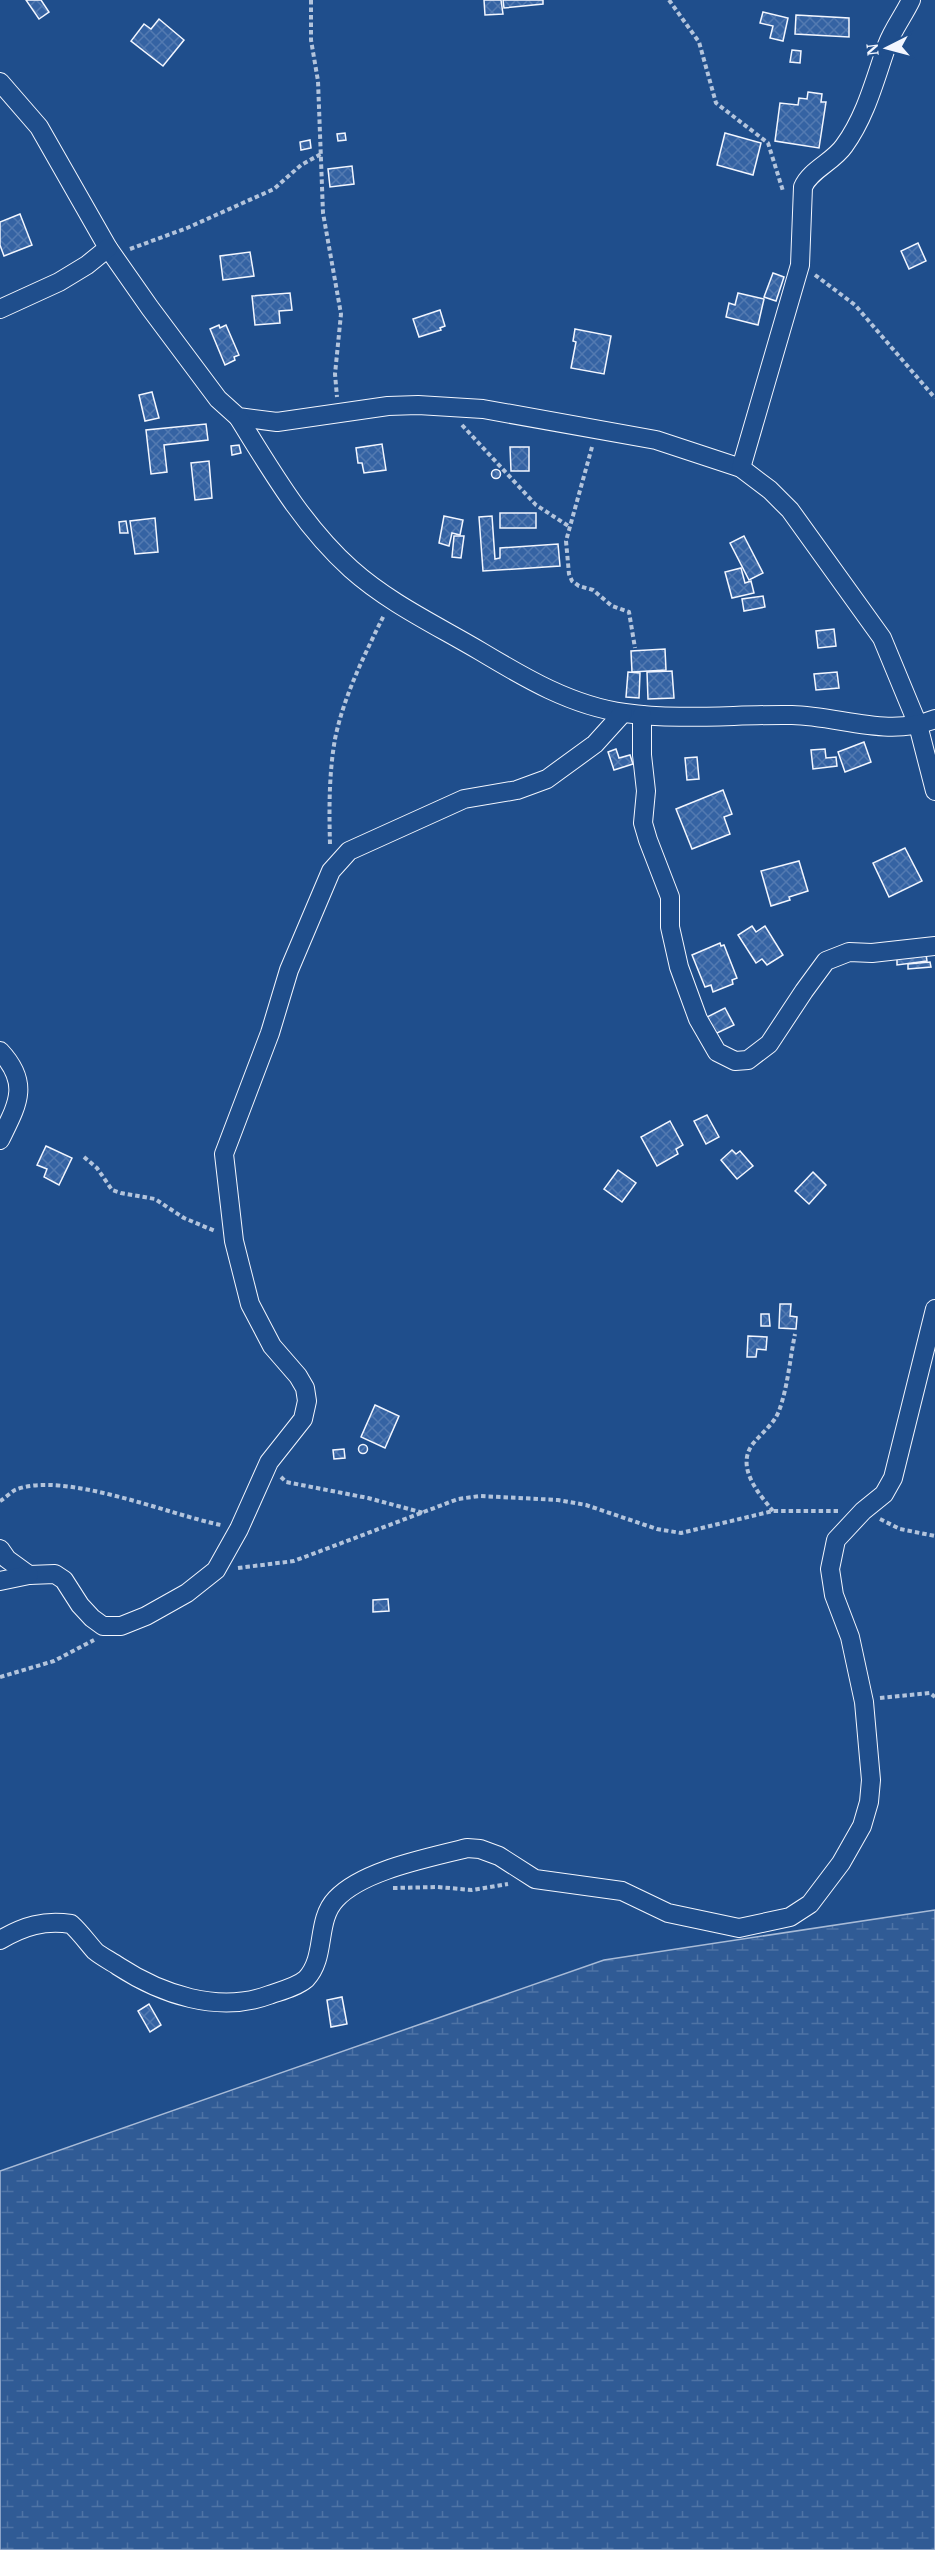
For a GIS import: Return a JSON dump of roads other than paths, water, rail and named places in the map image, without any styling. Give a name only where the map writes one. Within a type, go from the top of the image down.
[{"type":"street","points":[[741,468],[800,265],[802,187],[806,178],[832,161],[845,146],[868,102],[895,28],[911,0]]},
{"type":"street","points":[[0,82],[39,127],[110,251],[218,399],[238,417],[283,490],[352,570],[392,600],[530,681],[577,701],[623,713],[711,718],[794,715],[870,726],[918,725],[935,719]]},
{"type":"street","points":[[0,309],[59,282],[110,251]]},
{"type":"street","points":[[238,417],[277,422],[388,406],[445,406],[483,410],[656,440],[741,468],[770,490],[790,510],[882,638],[918,725],[935,791]]},
{"type":"street","points":[[0,1581],[29,1575],[55,1574],[64,1580],[80,1605],[92,1618],[103,1626],[121,1626],[146,1616],[187,1593],[216,1570],[239,1529],[269,1462],[303,1419],[307,1401],[306,1388],[272,1346],[250,1304],[234,1241],[224,1154],[270,1033],[289,970],[331,871],[349,851],[464,799],[517,790],[547,779],[595,744],[623,713]]},
{"type":"street","points":[[642,715],[642,755],[646,791],[643,823],[670,897],[670,927],[679,967],[698,1018],[717,1052],[735,1061],[748,1060],[770,1044],[826,961],[849,952],[872,953],[935,946]]},
{"type":"street","points":[[0,1051],[8,1059],[20,1088],[15,1108],[0,1140]]},
{"type":"street","points":[[0,1940],[18,1930],[51,1921],[71,1923],[96,1951],[143,1983],[162,1991],[206,2001],[234,2003],[256,2000],[305,1980],[314,1968],[326,1916],[336,1900],[358,1882],[379,1873],[467,1848],[480,1849],[499,1856],[535,1879],[622,1891],[668,1913],[739,1928],[790,1917],[810,1904],[841,1863],[862,1826],[869,1802],[871,1780],[864,1702],[850,1637],[834,1595],[830,1569],[836,1540],[863,1511],[884,1494],[893,1478],[935,1309]]},
{"type":"street","points":[[0,1549],[18,1568],[29,1575]]}]
